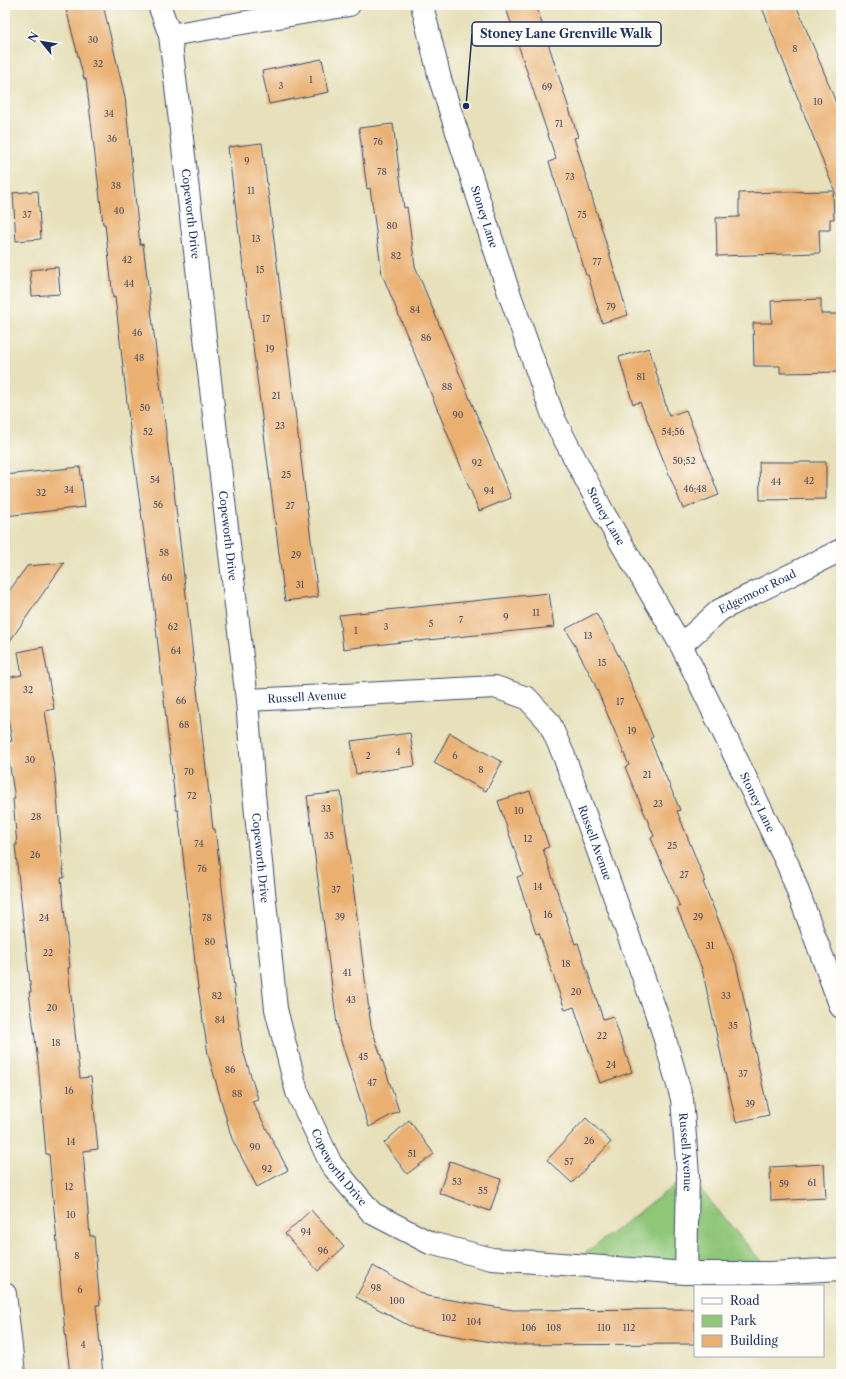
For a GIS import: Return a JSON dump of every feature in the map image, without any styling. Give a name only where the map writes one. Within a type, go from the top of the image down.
[{"type":"street","name":"Copeworth Drive","points":[[159,5],[170,35],[247,700],[255,801],[276,1009],[297,1092],[331,1164],[372,1213],[430,1243],[492,1259],[686,1273],[771,1273],[841,1269]]},
{"type":"street","points":[[170,35],[349,5]]},
{"type":"street","name":"Stoney Lane","points":[[422,5],[440,79],[508,290],[555,422],[603,512],[681,644],[788,865],[841,1007]]},
{"type":"street","name":"Edgemoor Road","points":[[681,644],[720,610],[841,550]]},
{"type":"street","name":"Russell Avenue","points":[[247,700],[495,687],[527,698],[549,722],[564,756],[662,1029],[682,1099],[688,1175],[686,1273]]},
{"type":"street","points":[[5,1294],[14,1374]]},
{"type":"green space","points":[[688,1175],[771,1273],[572,1263]]},
{"type":"building","points":[[65,5],[103,5],[125,97],[140,245],[143,244],[171,465],[213,829],[215,829],[242,1047],[258,1099],[252,1101],[288,1170],[257,1187],[232,1139],[208,1054],[197,980],[178,810],[176,810],[152,591],[132,446],[115,297],[113,298],[105,224],[103,224],[86,79],[84,79]]},
{"type":"building","points":[[505,5],[536,5],[578,137],[574,138],[628,315],[602,323],[588,275],[586,275],[575,238],[573,238],[549,162],[556,159]]},
{"type":"building","points":[[761,5],[796,5],[826,77],[841,116],[841,202],[839,202]]},
{"type":"building","points":[[322,59],[329,92],[269,104],[262,71]]},
{"type":"building","points":[[393,124],[404,208],[407,207],[415,266],[511,498],[479,511],[382,274],[370,188],[367,189],[359,128]]},
{"type":"building","points":[[262,143],[318,597],[285,601],[228,147]]},
{"type":"building","points":[[38,191],[41,239],[16,241],[13,193]]},
{"type":"building","points":[[833,191],[834,219],[830,219],[830,230],[819,230],[820,253],[717,256],[716,218],[739,217],[739,193]]},
{"type":"building","points":[[58,267],[60,294],[32,296],[30,270]]},
{"type":"building","points":[[821,299],[821,314],[841,314],[841,372],[780,373],[780,366],[754,366],[753,323],[772,323],[771,301]]},
{"type":"building","points":[[649,348],[669,416],[686,410],[719,495],[683,509],[640,402],[633,404],[619,357]]},
{"type":"building","points":[[759,462],[826,462],[826,499],[760,500]]},
{"type":"building","points":[[80,467],[85,507],[5,516],[5,475]]},
{"type":"building","points":[[64,563],[5,648],[5,597],[27,566]]},
{"type":"building","points":[[549,593],[554,627],[343,649],[339,615]]},
{"type":"building","points":[[596,613],[622,662],[653,737],[650,739],[680,810],[677,811],[705,881],[703,882],[736,963],[769,1115],[736,1122],[702,969],[677,908],[680,907],[651,838],[654,836],[625,767],[629,765],[592,678],[566,629]]},
{"type":"building","points":[[43,647],[54,709],[45,711],[55,775],[64,878],[61,878],[70,968],[68,968],[80,1078],[91,1077],[98,1149],[83,1151],[90,1236],[94,1236],[100,1305],[96,1305],[103,1374],[70,1374],[49,1154],[46,1154],[38,1062],[29,992],[31,992],[15,845],[17,845],[13,799],[15,799],[6,742],[12,741],[5,700],[5,678],[22,675],[18,652]]},
{"type":"building","points":[[410,733],[415,766],[356,774],[351,741]]},
{"type":"building","points":[[450,733],[502,762],[486,791],[434,763]]},
{"type":"building","points":[[530,791],[549,847],[543,849],[575,944],[578,943],[603,1019],[613,1016],[632,1072],[600,1083],[574,1007],[565,1010],[539,933],[536,934],[517,877],[523,875],[498,801]]},
{"type":"building","points":[[341,792],[371,1026],[399,1111],[369,1127],[338,1032],[307,796]]},
{"type":"building","points":[[586,1118],[611,1142],[572,1183],[547,1160]]},
{"type":"building","points":[[409,1120],[434,1154],[407,1174],[384,1143]]},
{"type":"building","points":[[450,1161],[501,1179],[490,1211],[439,1193]]},
{"type":"building","points":[[824,1164],[826,1198],[771,1201],[770,1167]]},
{"type":"building","points":[[311,1210],[344,1247],[318,1271],[285,1234]]},
{"type":"building","points":[[373,1266],[427,1296],[513,1310],[694,1309],[694,1344],[509,1345],[415,1329],[356,1297]]},
{"type":"place","name":"Stoney Lane Grenville Walk","points":[[466,106]]}]
